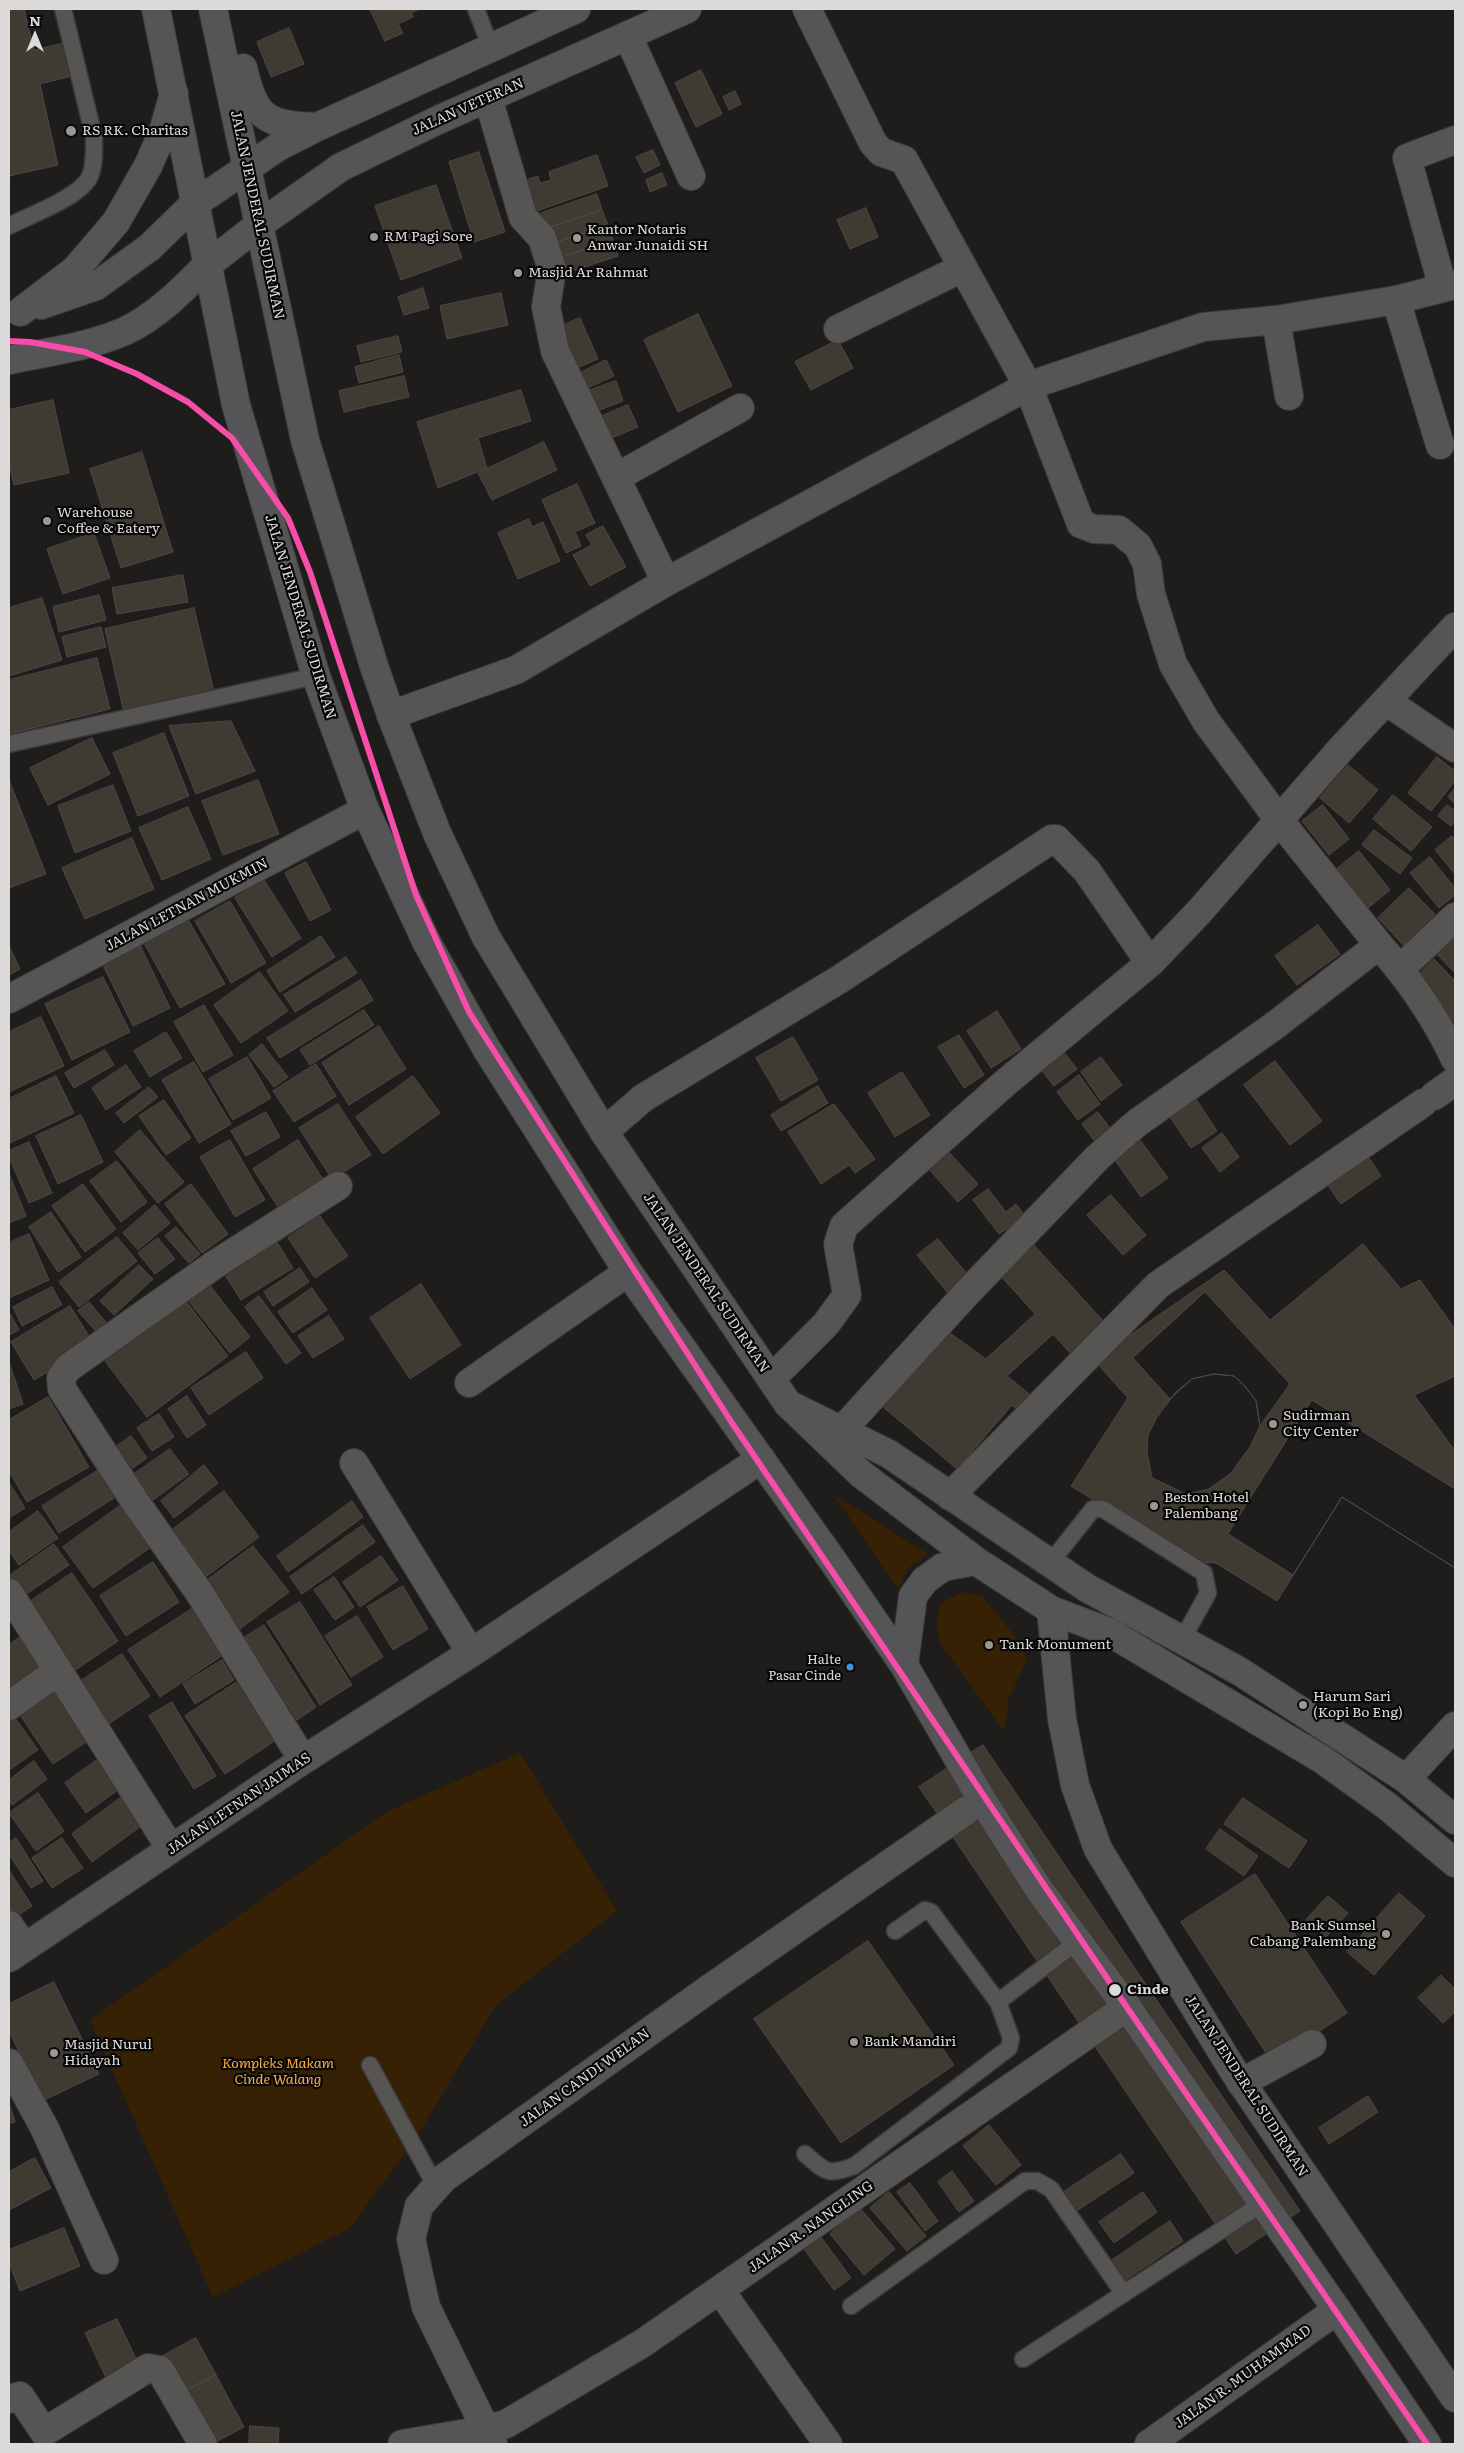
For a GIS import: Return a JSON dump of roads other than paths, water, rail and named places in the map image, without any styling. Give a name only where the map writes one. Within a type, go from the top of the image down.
[{"type":"highway","name":"JALAN JENDERAL SUDIRMAN","points":[[156,9],[174,93],[206,266],[236,405],[316,676],[365,810],[427,943],[459,1001],[628,1272],[904,1665],[982,1800],[1040,1891],[1127,2007],[1337,2310],[1427,2444]]},
{"type":"highway","name":"JALAN JENDERAL SUDIRMAN","points":[[213,9],[305,440],[374,666],[391,715],[437,833],[486,937],[604,1132],[788,1404],[861,1474],[976,1561],[1050,1610],[1062,1719],[1073,1775],[1098,1849],[1241,2083],[1455,2398]]},
{"type":"highway","points":[[228,9],[249,92],[259,112],[272,121],[317,127]]},
{"type":"highway","points":[[194,204],[278,147],[317,127],[576,9]]},
{"type":"highway","name":"JALAN VETERAN","points":[[206,266],[260,224],[340,167],[687,9]]},
{"type":"highway","points":[[904,1665],[913,1596],[925,1580],[943,1567],[976,1561]]},
{"type":"main road","points":[[14,314],[75,270],[116,222],[148,166],[164,132],[174,93]]},
{"type":"main road","points":[[14,314],[96,286],[150,247],[194,204]]},
{"type":"main road","points":[[9,360],[81,344],[125,331],[160,309],[206,266]]},
{"type":"main road","points":[[788,1404],[888,1454],[1087,1588],[1240,1671],[1406,1778],[1455,1820]]},
{"type":"main road","points":[[1050,1610],[1118,1637],[1323,1760],[1387,1806],[1455,1863]]},
{"type":"street","points":[[807,9],[873,143],[881,152],[904,160],[1028,386],[1081,524],[1094,530],[1120,530],[1138,546],[1147,564],[1151,594],[1176,673],[1206,722],[1279,820],[1400,969],[1440,1030],[1455,1059]]},
{"type":"street","points":[[628,36],[691,176]]},
{"type":"street","points":[[488,98],[523,217],[542,238],[552,269],[546,307],[555,351],[666,582]]},
{"type":"street","points":[[391,715],[516,670],[666,582],[1028,386],[1193,330],[1276,320],[1396,300],[1449,287],[1407,158],[1455,140]]},
{"type":"street","points":[[838,329],[962,268]]},
{"type":"street","points":[[1396,300],[1440,445]]},
{"type":"street","points":[[1276,320],[1289,396]]},
{"type":"street","points":[[617,477],[740,408]]},
{"type":"street","points":[[771,1379],[826,1324],[848,1295],[838,1244],[844,1226],[1005,1083],[1150,963],[1199,912],[1279,820],[1455,627]]},
{"type":"street","points":[[1386,701],[1455,748]]},
{"type":"street","name":"JALAN LETNAN MUKMIN","points":[[9,999],[365,810]]},
{"type":"street","points":[[604,1132],[644,1098],[840,979],[1052,838],[1056,839],[1087,871],[1150,963]]},
{"type":"street","points":[[1400,969],[1455,917]]},
{"type":"street","points":[[842,1430],[966,1294],[1098,1157],[1137,1123],[1274,1026],[1379,945]]},
{"type":"street","points":[[950,1496],[1158,1285],[1438,1093]]},
{"type":"street","points":[[303,1760],[199,1592],[136,1503],[62,1389],[61,1378],[68,1368],[214,1265],[338,1186]]},
{"type":"street","points":[[469,1383],[628,1272]]},
{"type":"street","name":"JALAN LETNAN JAIMAS","points":[[16,1953],[303,1760],[471,1653],[761,1459]]},
{"type":"street","points":[[354,1463],[471,1653]]},
{"type":"street","points":[[9,1593],[171,1849]]},
{"type":"street","points":[[9,1706],[58,1671]]},
{"type":"street","points":[[1406,1778],[1455,1726]]},
{"type":"street","name":"JALAN CANDI WELAN","points":[[489,2437],[426,2307],[411,2239],[419,2206],[444,2178],[701,1994],[968,1810]]},
{"type":"street","points":[[9,1924],[16,1953]]},
{"type":"street","name":"JALAN R. NANGLING","points":[[402,2444],[489,2437],[506,2424],[644,2343],[1127,2007]]},
{"type":"street","points":[[1241,2083],[1312,2044]]},
{"type":"street","points":[[9,2063],[45,2129],[104,2260]]},
{"type":"street","points":[[720,2290],[828,2444]]},
{"type":"street","name":"JALAN R. MUHAMMAD","points":[[1149,2444],[1337,2310]]},
{"type":"street","points":[[9,2399],[20,2396],[44,2432],[148,2368],[160,2370],[203,2444]]},
{"type":"lane","points":[[9,226],[76,192],[90,177],[94,156],[94,137],[63,9]]},
{"type":"lane","points":[[476,9],[491,48]]},
{"type":"lane","points":[[9,744],[316,676]]},
{"type":"lane","points":[[1050,1563],[1093,1509],[1104,1509],[1204,1573],[1208,1593],[1182,1640]]},
{"type":"lane","points":[[805,2154],[823,2169],[836,2173],[854,2166],[1008,2048],[1011,2038],[998,2002],[931,1912],[925,1910],[895,1931]]},
{"type":"lane","points":[[998,2002],[1078,1941]]},
{"type":"lane","points":[[370,2065],[436,2187]]},
{"type":"lane","points":[[851,2306],[1024,2181],[1037,2181],[1052,2189],[1124,2294]]},
{"type":"lane","points":[[1023,2359],[1263,2203]]},
{"type":"place","name":"RS RK. Charitas","points":[[71,131]]},
{"type":"place","name":"RM Pagi Sore","points":[[374,237]]},
{"type":"place","name":"Kantor Notaris Anwar Junaidi SH","points":[[577,238]]},
{"type":"place","name":"Masjid Ar Rahmat","points":[[518,273]]},
{"type":"place","name":"Warehouse Coffee & Eatery","points":[[47,521]]},
{"type":"place","name":"Sudirman City Center","points":[[1273,1424]]},
{"type":"place","name":"Beston Hotel Palembang","points":[[1154,1506]]},
{"type":"place","name":"Tank Monument","points":[[989,1645]]},
{"type":"place","name":"Halte Pasar Cinde","points":[[850,1667]]},
{"type":"place","name":"Harum Sari (Kopi Bo Eng)","points":[[1303,1705]]},
{"type":"place","name":"Bank Sumsel Cabang Palembang","points":[[1386,1934]]},
{"type":"place","name":"Cinde","points":[[1115,1990]]},
{"type":"place","name":"Bank Mandiri","points":[[854,2042]]},
{"type":"place","name":"Masjid Nurul Hidayah","points":[[54,2053]]},
{"type":"park label","name":"Kompleks Makam Cinde Walang","points":[[278,2072]]}]
